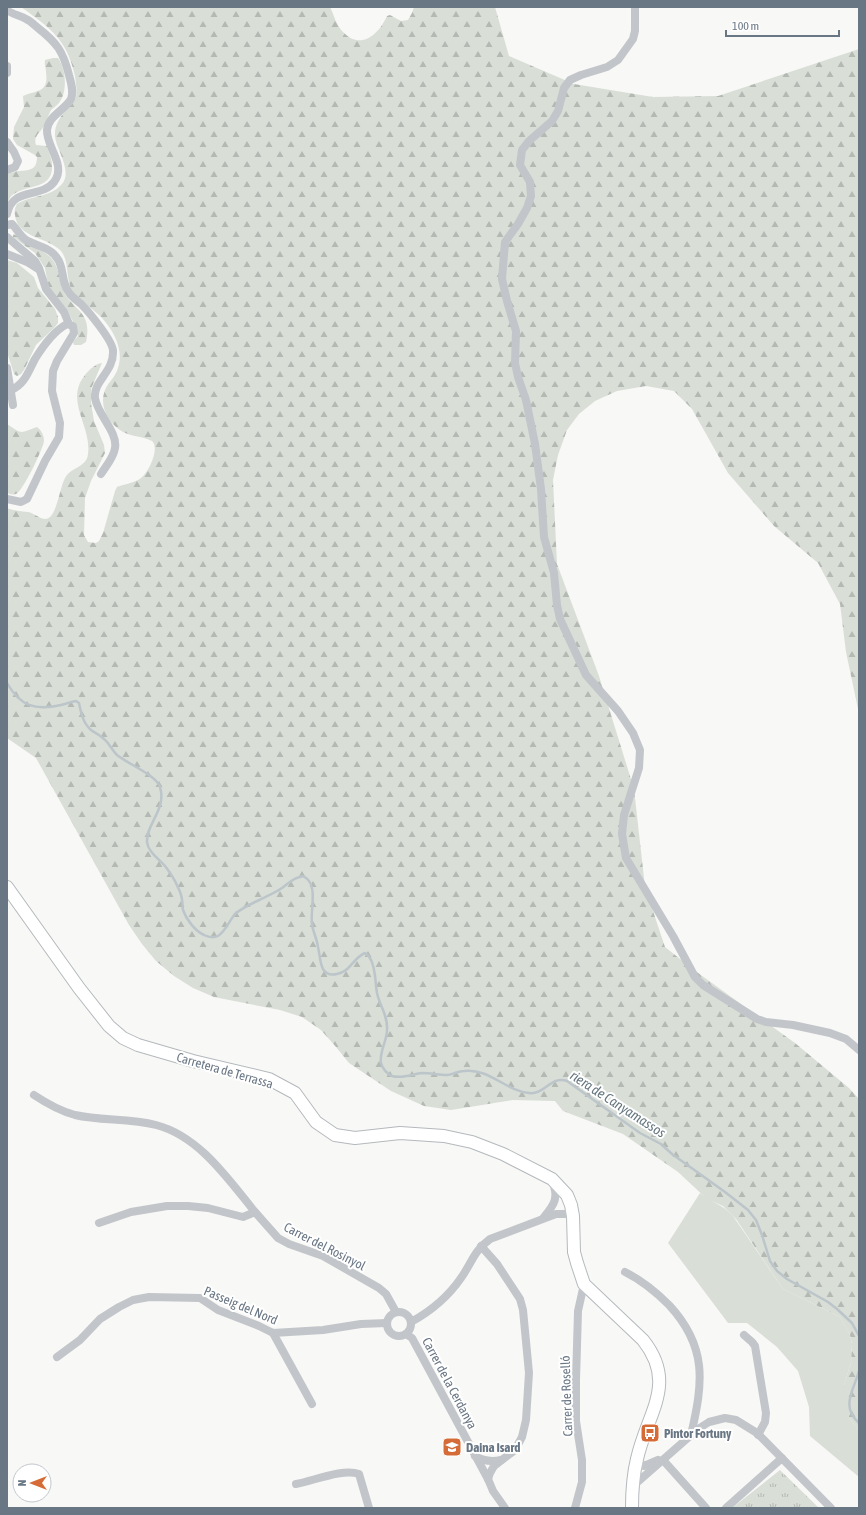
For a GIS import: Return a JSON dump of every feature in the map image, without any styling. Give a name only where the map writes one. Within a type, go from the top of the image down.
[{"type":"street","points":[[635,7],[635,31],[633,39],[618,60],[608,67],[570,80],[564,88],[558,111],[552,121],[529,141],[522,150],[520,165],[530,182],[531,196],[527,208],[505,242],[503,250],[502,279],[516,331],[515,363],[526,400],[535,444],[541,489],[544,537],[554,573],[558,610],[562,626],[586,675],[615,706],[633,733],[638,745],[640,754],[639,768],[624,815],[622,834],[624,851],[630,865],[673,936],[692,973],[703,985],[757,1019],[766,1022],[830,1033],[846,1039],[859,1050]]},
{"type":"street","points":[[7,10],[13,15],[27,19],[55,42],[66,64],[72,94],[66,106],[49,122],[47,130],[49,142],[57,161],[58,170],[56,179],[47,187],[22,195],[15,199],[9,206],[7,214]]},
{"type":"street","points":[[7,66],[7,73]]},
{"type":"street","points":[[7,142],[18,161],[15,167],[7,170]]},
{"type":"street","points":[[7,225],[12,224],[27,240],[49,250],[57,257],[60,264],[63,283],[67,290],[84,307],[108,337],[113,347],[114,353],[111,365],[108,373],[97,386],[95,396],[98,408],[112,433],[116,444],[113,454],[101,474]]},
{"type":"street","points":[[7,237],[35,261],[46,289],[64,312],[69,324],[74,327],[74,333],[56,361],[52,377],[52,397],[60,423],[59,437],[45,461],[27,499],[20,502],[7,500]]},
{"type":"street","points":[[7,254],[27,262],[40,271]]},
{"type":"street","points":[[11,390],[19,386],[24,381],[43,348],[62,327],[69,324]]},
{"type":"street","points":[[7,368],[12,405]]},
{"type":"street","name":"Carretera de Terrassa","points":[[7,887],[79,988],[109,1026],[123,1038],[138,1045],[193,1061],[269,1079],[295,1093],[316,1122],[335,1135],[355,1138],[400,1133],[444,1136],[472,1142],[503,1154],[552,1179],[560,1186],[567,1195],[571,1205],[573,1216],[574,1252],[584,1284],[643,1340],[650,1350],[660,1376],[657,1398],[636,1459],[632,1486],[632,1508]]},
{"type":"street","name":"Carrer del Rosinyol","points":[[34,1095],[53,1107],[74,1115],[151,1124],[179,1135],[197,1147],[209,1159],[278,1238],[289,1244],[323,1256],[378,1288],[386,1294],[396,1312]]},
{"type":"street","points":[[542,1219],[552,1208],[556,1199],[556,1190],[552,1179]]},
{"type":"street","points":[[99,1223],[131,1212],[167,1206],[208,1208],[243,1217],[255,1212]]},
{"type":"street","points":[[411,1322],[428,1313],[451,1292],[463,1276],[472,1257],[481,1246],[490,1239],[498,1234],[556,1214],[563,1213],[573,1216]]},
{"type":"street","points":[[481,1246],[497,1264],[520,1299],[523,1310],[528,1360],[528,1384],[524,1430],[515,1450],[492,1470],[488,1479]]},
{"type":"street","points":[[625,1272],[650,1287],[677,1314],[692,1339],[700,1368],[700,1388],[699,1404],[691,1435]]},
{"type":"street","name":"Carrer de Roselló","points":[[575,1508],[582,1482],[582,1460],[576,1421],[576,1380],[578,1311],[584,1284]]},
{"type":"street","name":"Passeig del Nord","points":[[57,1356],[80,1340],[100,1319],[133,1300],[149,1297],[200,1298],[218,1310],[259,1326],[273,1334],[323,1330],[362,1324],[387,1323]]},
{"type":"street","points":[[396,1312],[407,1315],[411,1322],[410,1329],[403,1336],[395,1335],[389,1331],[387,1323],[390,1316],[396,1312]]},
{"type":"street","points":[[273,1334],[312,1404]]},
{"type":"street","name":"Carrer de la Cerdanya","points":[[406,1334],[412,1338],[493,1491],[505,1508]]},
{"type":"street","points":[[744,1335],[755,1346],[766,1413],[765,1422],[758,1435]]},
{"type":"street","points":[[632,1486],[691,1435],[709,1422],[725,1418],[736,1420],[758,1435],[831,1508]]},
{"type":"street","points":[[475,1456],[488,1461],[502,1460]]},
{"type":"street","points":[[636,1459],[644,1466],[665,1458]]},
{"type":"street","points":[[665,1458],[706,1508]]},
{"type":"street","points":[[726,1508],[782,1458]]},
{"type":"street","points":[[296,1484],[331,1475],[355,1472],[359,1474],[369,1508]]},
{"type":"green space","points":[[21,7],[330,7],[343,32],[350,38],[363,40],[369,38],[379,29],[387,16],[390,15],[401,21],[408,20],[414,7],[495,7],[509,56],[574,84],[653,97],[718,96],[859,49],[859,718],[846,652],[840,604],[818,563],[774,526],[728,473],[692,409],[674,391],[646,386],[617,391],[595,401],[579,414],[567,430],[558,455],[553,480],[557,564],[599,676],[634,789],[645,887],[665,947],[694,970],[795,1043],[849,1088],[859,1099],[859,1430],[849,1418],[844,1405],[844,1386],[851,1362],[852,1344],[850,1335],[840,1317],[783,1289],[736,1219],[723,1206],[707,1199],[678,1172],[623,1134],[563,1111],[555,1101],[513,1100],[451,1110],[424,1106],[391,1091],[349,1063],[321,1030],[302,1017],[280,1010],[214,997],[193,988],[174,976],[156,961],[129,925],[36,758],[7,738],[7,508],[30,513],[45,519],[53,513],[64,479],[70,472],[83,464],[87,458],[88,444],[80,414],[77,394],[79,385],[85,375],[99,364],[102,363],[91,389],[91,403],[94,421],[104,445],[105,453],[91,481],[85,498],[84,535],[88,542],[96,543],[99,541],[103,533],[117,487],[136,481],[144,475],[150,466],[155,449],[152,441],[126,434],[117,428],[105,412],[103,406],[104,392],[116,373],[120,361],[119,348],[114,335],[99,315],[79,299],[73,292],[69,282],[66,260],[61,251],[55,246],[27,233],[17,223],[15,208],[17,204],[51,192],[65,180],[65,167],[56,142],[55,132],[61,117],[75,100],[77,92],[72,63],[62,43],[49,28]]},
{"type":"green space","points":[[58,58],[63,68],[65,80],[64,93],[59,103],[50,112],[45,124],[35,139],[36,145],[47,146],[52,162],[52,172],[45,182],[13,195],[7,204],[7,174],[32,168],[36,165],[37,161],[37,157],[35,155],[17,145],[13,139],[14,127],[24,107],[23,96],[41,90],[44,87],[46,84],[45,60]]},
{"type":"green space","points":[[13,234],[40,249],[54,262],[66,296],[84,316],[87,331],[86,342],[81,345],[74,345],[73,342],[78,336],[77,329],[66,308],[52,293],[48,284],[45,268],[35,253],[13,237]]},
{"type":"green space","points":[[7,260],[17,263],[34,277],[38,288],[55,309],[58,317],[58,323],[36,345],[24,370],[17,376],[14,374],[7,352]]},
{"type":"green space","points":[[7,424],[22,432],[37,427],[42,433],[44,439],[43,445],[28,478],[16,494],[7,493]]},
{"type":"green space","points":[[700,1193],[724,1208],[733,1216],[783,1289],[840,1317],[850,1335],[852,1344],[851,1362],[844,1386],[844,1400],[849,1418],[859,1430],[859,1477],[810,1436],[809,1407],[798,1371],[777,1347],[747,1323],[728,1323],[668,1243]]},
{"type":"green space","points":[[780,1470],[819,1508],[732,1508]]},
{"type":"waterway","name":"riera de Canyamassos","points":[[7,683],[17,697],[23,702],[36,707],[52,707],[76,701],[79,703],[84,721],[88,727],[101,736],[117,755],[148,774],[157,783],[160,787],[161,802],[148,835],[148,846],[175,881],[182,897],[184,913],[197,931],[207,936],[218,936],[235,914],[240,910],[277,891],[295,879],[302,876],[306,878],[312,887],[312,924],[324,970],[331,974],[341,973],[345,971],[357,958],[365,953],[371,959],[375,972],[378,998],[385,1015],[387,1025],[387,1034],[382,1051],[381,1063],[382,1067],[388,1074],[400,1077],[422,1073],[447,1075],[462,1071],[473,1071],[529,1093],[535,1093],[557,1081],[567,1081],[640,1133],[661,1144],[672,1154],[748,1210],[756,1220],[770,1261],[777,1271],[787,1279],[828,1302],[837,1309],[852,1323],[859,1336]]},
{"type":"waterway","name":"riera de Canyamassos","points":[[859,1371],[849,1404],[853,1417],[859,1423]]},
{"type":"place","name":"Pintor Fortuny","points":[[650,1433]]},
{"type":"place","name":"Daina Isard","points":[[452,1447]]}]
